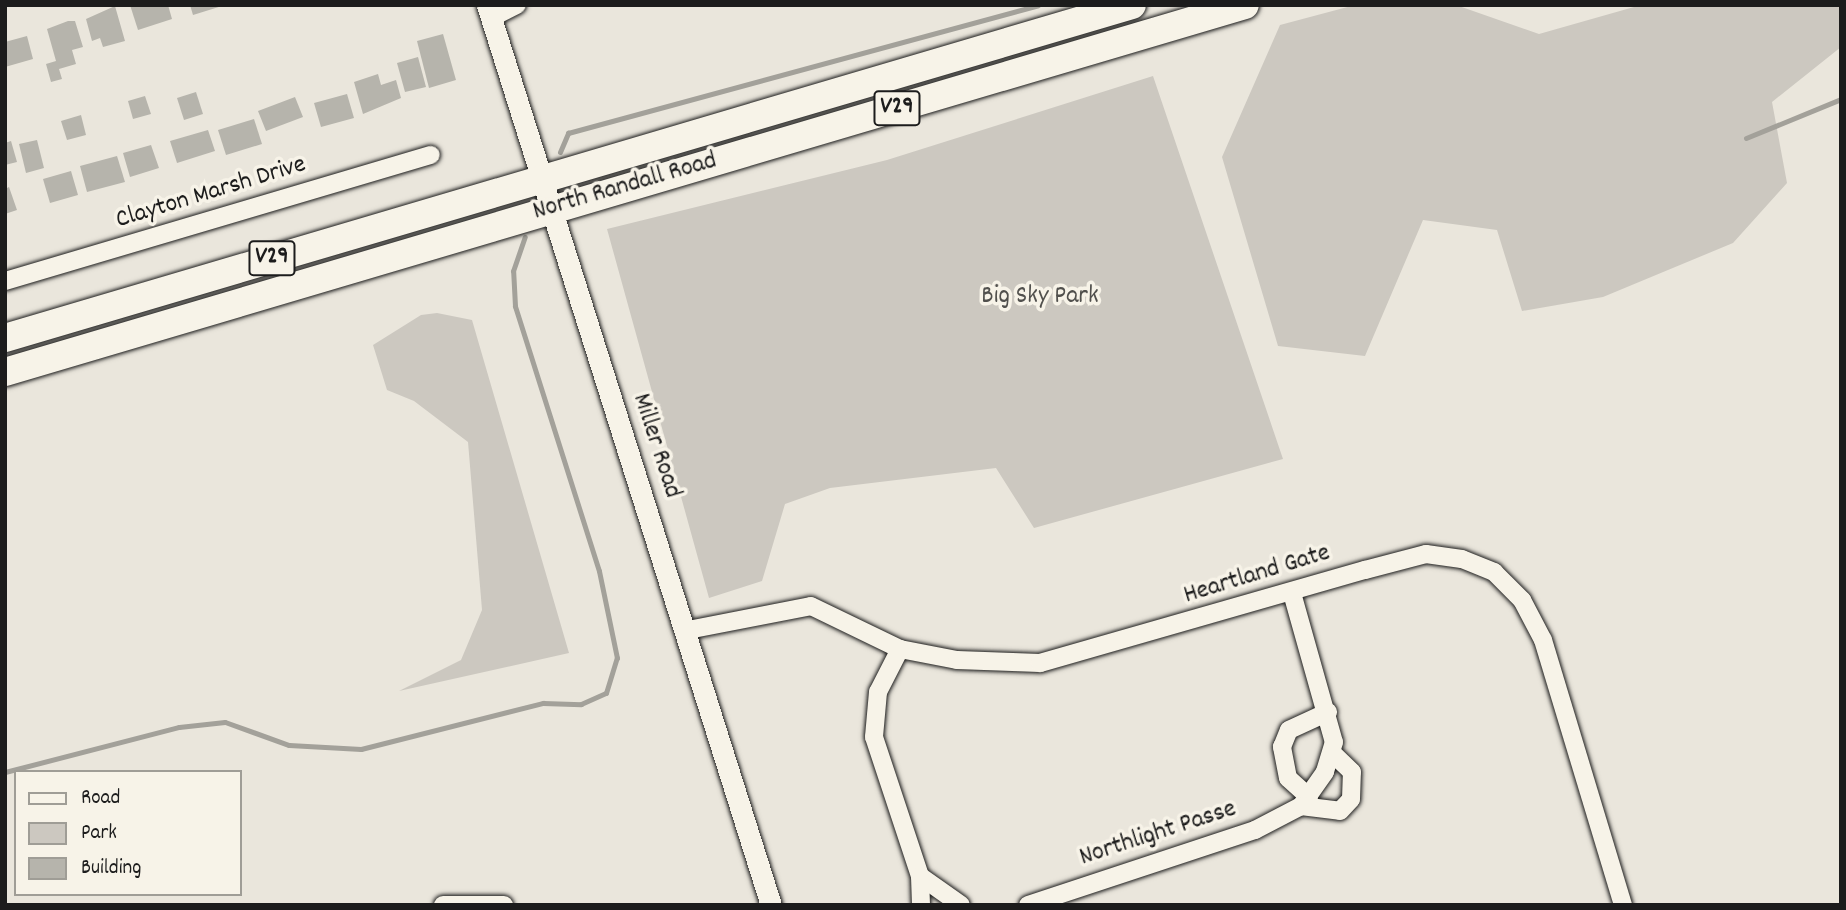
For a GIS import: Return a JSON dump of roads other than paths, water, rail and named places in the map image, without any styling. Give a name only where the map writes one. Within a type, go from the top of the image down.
[{"type":"main road","name":"North Randall Road","points":[[5,338],[538,178],[1132,5]]},
{"type":"main road","name":"North Randall Road","points":[[5,372],[1245,5]]},
{"type":"street","points":[[489,12],[517,5]]},
{"type":"street","name":"Miller Road","points":[[489,12],[538,178],[688,630],[771,905]]},
{"type":"street","name":"Clayton Marsh Drive","points":[[5,281],[431,155]]},
{"type":"street","name":"Heartland Gate","points":[[688,630],[811,606],[900,649],[957,660],[1040,663],[1426,554],[1494,572],[1522,600],[1543,640],[1623,905]]},
{"type":"street","points":[[1292,593],[1328,712],[1332,753],[1305,801]]},
{"type":"street","points":[[900,649],[878,692],[874,737],[920,876],[921,905]]},
{"type":"street","points":[[1328,712],[1289,730],[1282,747],[1288,778],[1305,801],[1328,814],[1351,799],[1352,772],[1332,753]]},
{"type":"street","name":"Northlight Passe","points":[[1028,905],[1255,830],[1305,801]]},
{"type":"street","points":[[920,876],[961,905]]},
{"type":"street","points":[[443,905],[504,905]]},
{"type":"waterway","points":[[560,152],[568,133],[1038,5]]},
{"type":"waterway","points":[[1746,138],[1841,99]]},
{"type":"waterway","points":[[5,772],[179,727],[225,722],[289,745],[361,749],[543,703],[581,704],[606,693],[617,658],[599,571],[515,306],[513,271],[525,237]]},
{"type":"park label","name":"Big Sky Park","points":[[1040,297]]}]
